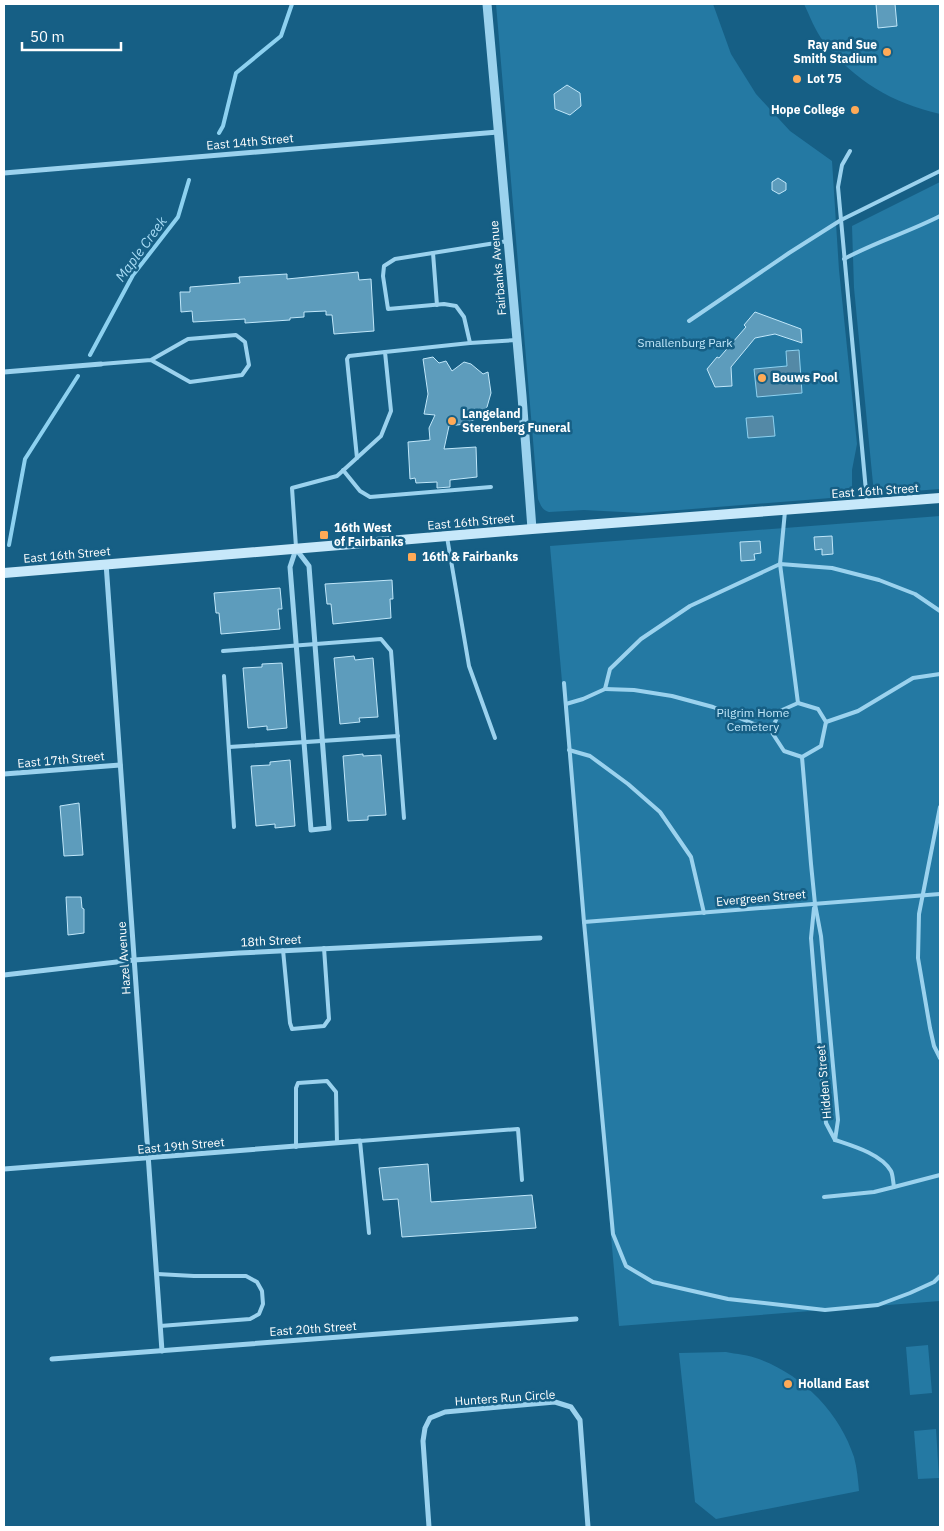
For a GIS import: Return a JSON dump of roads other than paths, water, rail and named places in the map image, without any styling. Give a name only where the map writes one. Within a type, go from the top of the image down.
[{"type":"main road","name":"East 16th Street","points":[[4,573],[532,529],[940,498]]},
{"type":"street","name":"Fairbanks Avenue","points":[[487,4],[532,529]]},
{"type":"street","name":"East 14th Street","points":[[4,173],[498,132]]},
{"type":"street","points":[[4,372],[101,364]]},
{"type":"street","points":[[296,549],[309,566],[329,828],[311,830],[290,567],[296,549]]},
{"type":"street","name":"Hazel Avenue","points":[[106,564],[162,1351]]},
{"type":"street","name":"East 17th Street","points":[[4,774],[120,765]]},
{"type":"street","name":"18th Street","points":[[4,974],[134,960],[283,950],[540,938]]},
{"type":"street","name":"East 19th Street","points":[[4,1169],[360,1141]]},
{"type":"street","name":"East 20th Street","points":[[52,1359],[576,1319]]},
{"type":"street","name":"Hunters Run Circle","points":[[429,1527],[423,1441],[424,1428],[430,1418],[446,1412],[555,1402],[571,1407],[580,1420],[588,1527]]},
{"type":"lane","points":[[850,151],[842,164],[838,187],[868,504]]},
{"type":"lane","points":[[689,321],[841,220],[940,171]]},
{"type":"lane","points":[[844,259],[940,216]]},
{"type":"lane","points":[[470,343],[464,317],[456,306],[444,304],[388,309],[383,276],[384,266],[395,259],[508,241]]},
{"type":"lane","points":[[433,253],[437,305]]},
{"type":"lane","points":[[101,364],[151,360],[188,339],[236,334],[245,342],[250,365],[242,375],[190,382],[151,360]]},
{"type":"lane","points":[[357,458],[347,359],[349,356],[517,340]]},
{"type":"lane","points":[[296,549],[292,488],[337,476],[381,436],[391,411],[385,352]]},
{"type":"lane","points":[[343,470],[360,491],[370,497],[491,487]]},
{"type":"lane","points":[[785,510],[780,564],[798,703]]},
{"type":"lane","points":[[447,537],[469,666],[496,738]]},
{"type":"lane","points":[[605,688],[610,669],[641,639],[690,606],[780,564],[832,568],[879,580],[915,594],[940,611]]},
{"type":"lane","points":[[224,651],[381,639],[391,650],[404,818]]},
{"type":"lane","points":[[826,722],[858,711],[913,678],[940,674]]},
{"type":"lane","points":[[224,676],[234,827]]},
{"type":"lane","points":[[564,683],[613,1234],[626,1266],[653,1282],[688,1291],[728,1299],[825,1310],[878,1305],[934,1282],[940,1276]]},
{"type":"lane","points":[[566,704],[583,700],[605,688],[672,696],[713,707],[771,731],[784,751],[802,757],[821,746],[826,722],[818,709],[798,703],[780,710],[771,731]]},
{"type":"lane","points":[[229,747],[398,736]]},
{"type":"lane","points":[[569,750],[590,756],[628,784],[660,812],[691,857],[704,913]]},
{"type":"lane","name":"Hidden Street","points":[[802,757],[815,904],[821,936],[838,1120],[835,1140]]},
{"type":"lane","points":[[940,807],[928,860],[919,914],[918,958],[930,1028],[934,1046],[940,1058]]},
{"type":"lane","name":"Evergreen Street","points":[[584,922],[940,894]]},
{"type":"lane","name":"Hidden Street","points":[[815,904],[811,938],[826,1123],[835,1140]]},
{"type":"lane","points":[[283,950],[292,1029],[324,1026],[329,1020],[324,948]]},
{"type":"lane","points":[[296,1146],[296,1088],[298,1083],[328,1081],[333,1086],[336,1092],[337,1143]]},
{"type":"lane","points":[[369,1233],[360,1141],[518,1129],[522,1180]]},
{"type":"lane","points":[[835,1140],[875,1155],[892,1171],[894,1187]]},
{"type":"lane","points":[[824,1197],[874,1192],[940,1175]]},
{"type":"lane","points":[[157,1274],[246,1276],[257,1282],[262,1292],[263,1304],[259,1314],[250,1319],[160,1326]]},
{"type":"waterway","name":"Maple Creek","points":[[219,133],[223,126],[236,73],[281,36],[292,4]]},
{"type":"waterway","name":"Maple Creek","points":[[90,355],[133,275],[178,217],[189,180]]},
{"type":"waterway","name":"Maple Creek","points":[[9,545],[25,459],[78,376]]},
{"type":"place","name":"Ray and Sue Smith Stadium","points":[[887,52]]},
{"type":"place","name":"Lot 75","points":[[797,79]]},
{"type":"place","name":"Hope College","points":[[855,110]]},
{"type":"place","name":"Bouws Pool","points":[[762,378]]},
{"type":"place","name":"Langeland Sterenberg Funeral","points":[[452,421]]},
{"type":"place","name":"16th West of Fairbanks","points":[[324,535]]},
{"type":"place","name":"16th & Fairbanks","points":[[412,557]]},
{"type":"place","name":"Holland East","points":[[788,1384]]},
{"type":"park label","name":"Smallenburg Park","points":[[685,343]]},
{"type":"park label","name":"Pilgrim Home Cemetery","points":[[753,720]]}]
